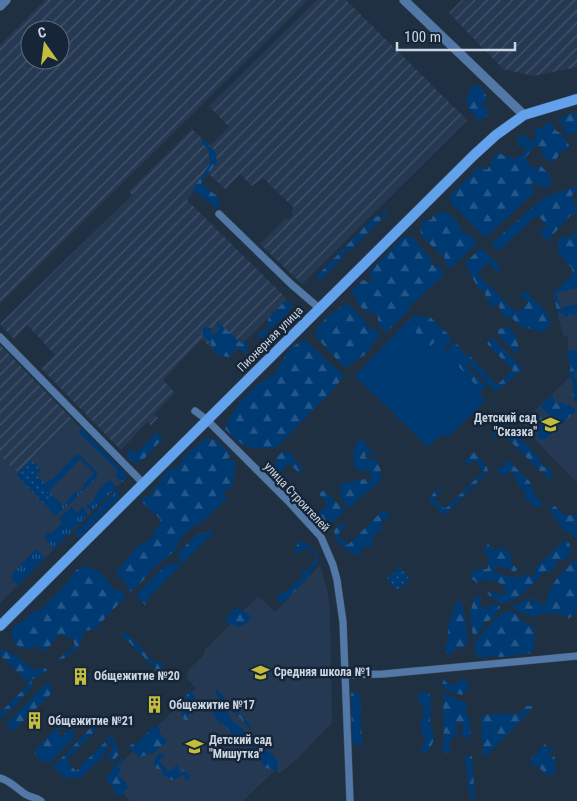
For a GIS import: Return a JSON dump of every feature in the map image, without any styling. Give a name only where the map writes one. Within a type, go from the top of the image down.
[{"type":"main road","name":"Пионерная улица","points":[[0,626],[206,419],[474,155],[496,135],[524,115],[577,99]]},
{"type":"street","points":[[0,6],[6,0]]},
{"type":"street","points":[[404,0],[524,115]]},
{"type":"street","points":[[220,214],[291,284],[319,308]]},
{"type":"street","points":[[0,338],[144,483]]},
{"type":"street","name":"улица Строителей","points":[[196,411],[288,501],[324,542],[337,580],[342,622],[350,801]]},
{"type":"street","points":[[344,675],[383,674],[577,656]]},
{"type":"street","points":[[0,778],[8,780],[28,796],[38,798],[41,801]]},
{"type":"shaded area","points":[[45,0],[308,0],[0,304],[0,45],[20,25],[20,70],[70,70],[70,20],[25,20]]},
{"type":"shaded area","points":[[317,0],[346,0],[467,120],[302,284],[260,244],[286,218],[288,220],[293,215],[291,212],[294,208],[263,178],[252,186],[240,174],[225,189],[208,173],[187,200],[287,299],[229,357],[218,355],[202,339],[163,380],[175,393],[154,414],[158,418],[151,425],[147,422],[121,450],[41,368],[55,355],[33,331],[27,325],[14,339],[0,324],[132,195],[129,191],[192,129],[210,146],[229,127],[209,106]]},
{"type":"shaded area","points":[[462,0],[577,0],[577,67],[533,76],[503,69],[449,13]]},
{"type":"shaded area","name":"Детский сад \"Сказка\"","points":[[577,272],[577,483],[524,428],[524,421],[575,372],[567,345],[569,344],[567,336],[563,336],[553,293]]},
{"type":"shaded area","points":[[0,345],[73,420],[18,473],[0,456]]},
{"type":"shaded area","points":[[73,420],[128,476],[0,603],[0,456],[18,473]]},
{"type":"shaded area","name":"Средняя школа №1","points":[[320,565],[327,589],[330,611],[332,723],[296,760],[279,774],[275,770],[243,801],[130,801],[107,777],[196,688],[186,678],[189,669],[258,596],[275,612]]},
{"type":"green space","points":[[473,84],[482,88],[487,98],[481,106],[488,108],[487,116],[479,121],[467,106],[467,96]]},
{"type":"green space","points":[[570,113],[577,114],[577,135],[576,133],[568,135],[564,131],[565,125],[557,122]]},
{"type":"green space","points":[[550,121],[555,130],[562,134],[569,145],[567,151],[561,151],[556,160],[551,162],[542,156],[541,147],[536,145],[525,158],[533,169],[541,166],[548,173],[552,183],[545,189],[536,183],[530,184],[536,191],[485,238],[450,202],[450,196],[479,167],[487,170],[497,152],[516,159],[526,151],[524,146],[519,146],[517,139],[523,134],[530,141],[534,141],[536,128],[543,128]]},
{"type":"green space","points":[[203,139],[215,151],[217,162],[201,183],[219,197],[220,205],[217,209],[198,193],[194,192],[193,189],[210,164],[208,148],[201,143]]},
{"type":"green space","points":[[577,186],[577,193],[572,194],[575,207],[577,207],[577,214],[571,215],[547,241],[539,233],[547,225],[537,215],[500,250],[491,244],[540,201],[548,196]]},
{"type":"green space","points":[[384,210],[389,212],[350,250],[344,252],[342,258],[320,281],[316,277],[374,217],[381,216]]},
{"type":"green space","points":[[444,211],[456,220],[463,233],[472,236],[477,243],[451,268],[445,264],[444,249],[441,258],[421,234],[424,220],[431,220],[433,216]]},
{"type":"green space","points":[[577,231],[577,288],[556,293],[560,308],[577,304],[577,314],[564,317],[563,313],[558,314],[553,293],[572,276],[572,268],[559,254],[558,241],[562,236],[569,238]]},
{"type":"green space","points":[[403,237],[412,237],[430,257],[432,265],[439,265],[444,273],[415,303],[410,302],[411,308],[386,333],[378,324],[378,315],[361,307],[352,290],[363,280],[373,284],[369,272]]},
{"type":"green space","points":[[481,248],[499,265],[500,275],[488,262],[477,274],[517,313],[528,303],[520,295],[525,291],[547,313],[551,322],[547,329],[542,332],[520,326],[513,319],[503,316],[498,304],[493,307],[486,298],[485,292],[478,287],[465,263]]},
{"type":"green space","points":[[285,301],[291,302],[292,308],[268,330],[266,336],[260,339],[257,335],[267,328],[268,319]]},
{"type":"green space","points":[[347,303],[369,328],[374,328],[380,334],[366,354],[345,368],[316,337],[316,329],[327,317]]},
{"type":"green space","points":[[413,316],[430,317],[450,336],[451,341],[440,352],[355,376]]},
{"type":"green space","points":[[217,321],[242,344],[245,341],[249,344],[246,354],[238,348],[229,357],[218,355],[213,350],[211,343],[201,334],[204,326],[213,329],[210,332],[213,335],[220,329],[216,325]]},
{"type":"green space","points":[[406,323],[430,346],[435,342],[445,352],[453,345],[464,356],[456,365],[481,391],[479,393],[486,400],[449,436],[440,436],[428,447],[355,376]]},
{"type":"green space","points":[[509,327],[517,339],[518,355],[498,335],[498,329]]},
{"type":"green space","points":[[492,337],[523,369],[496,392],[468,362],[467,367],[487,388],[481,391],[445,352],[455,342],[463,351],[464,356],[467,353],[497,385],[513,370],[487,344]]},
{"type":"green space","points":[[305,340],[344,376],[333,390],[276,448],[253,448],[237,441],[225,429],[230,417],[241,401],[258,384],[274,375],[291,347]]},
{"type":"green space","points":[[577,350],[577,370],[574,377],[577,380],[577,404],[572,395],[574,386],[569,373],[571,367],[567,355],[569,351]]},
{"type":"green space","points":[[552,395],[556,404],[561,402],[567,406],[569,404],[576,411],[560,426],[540,406]]},
{"type":"green space","points":[[535,411],[555,432],[542,441],[537,436],[540,423],[533,413]]},
{"type":"green space","points":[[506,424],[538,457],[543,467],[548,467],[551,472],[551,479],[546,478],[544,471],[541,472],[501,432],[493,440],[491,437]]},
{"type":"green space","points":[[82,429],[128,476],[122,482],[116,477],[118,471],[78,432]]},
{"type":"green space","points":[[156,433],[163,438],[143,460],[136,463],[131,461],[127,455],[130,449],[137,453]]},
{"type":"green space","points":[[205,438],[217,441],[226,449],[231,456],[226,460],[235,460],[235,473],[231,488],[223,492],[227,498],[201,523],[192,527],[178,541],[178,547],[154,568],[141,583],[134,587],[132,592],[126,588],[127,585],[116,572],[137,547],[153,537],[155,529],[161,525],[160,519],[141,501],[144,497],[153,494],[153,488],[160,484],[164,474],[179,466],[184,457]]},
{"type":"green space","points":[[363,439],[365,445],[377,456],[366,454],[365,457],[376,460],[381,470],[379,476],[382,479],[349,508],[341,497],[340,484],[365,479],[368,484],[371,478],[371,471],[355,468],[353,452],[357,441]]},
{"type":"green space","points":[[284,451],[292,453],[292,457],[303,469],[299,473],[289,463],[278,474],[286,482],[279,483],[271,474],[277,457]]},
{"type":"green space","points":[[474,452],[487,467],[488,472],[447,513],[443,514],[429,499],[437,489],[442,491],[434,498],[445,509],[484,471],[474,460],[467,466],[465,461]]},
{"type":"green space","points":[[76,455],[80,455],[97,472],[98,476],[55,516],[47,507],[54,499],[43,489]],"holes":[[[80,459],[94,473],[83,485],[84,487],[78,493],[76,491],[63,505],[49,491]]]},
{"type":"green space","points":[[507,459],[530,482],[535,496],[543,504],[541,507],[534,506],[525,498],[525,492],[519,486],[512,471],[503,476],[496,468],[503,467]]},
{"type":"green space","points":[[31,460],[41,470],[36,475],[45,484],[50,479],[52,480],[43,489],[54,499],[47,507],[16,475]]},
{"type":"green space","points":[[108,481],[111,481],[117,487],[91,512],[86,506],[93,502],[97,492]]},
{"type":"green space","points":[[118,489],[119,497],[79,538],[75,533]]},
{"type":"green space","points":[[324,490],[345,511],[329,526],[322,526],[308,511],[310,506],[318,514],[328,504],[319,494]]},
{"type":"green space","points":[[555,506],[564,515],[575,515],[577,519],[577,539],[563,529],[549,509]]},
{"type":"green space","points":[[71,507],[77,513],[83,507],[88,515],[54,549],[45,536],[62,523],[59,519]]},
{"type":"green space","points":[[382,511],[391,516],[381,521],[383,529],[373,534],[372,547],[367,546],[362,549],[361,556],[352,553],[337,540],[334,531],[341,522],[346,526],[338,534],[348,545]]},
{"type":"green space","points":[[210,530],[214,532],[146,600],[148,602],[145,605],[137,594],[166,565],[181,562],[183,559],[178,558],[178,553],[197,534]]},
{"type":"green space","points":[[566,539],[573,550],[564,561],[559,560],[550,573],[545,571],[525,591],[509,602],[501,603],[494,600],[487,592],[506,595],[506,591],[500,583],[485,579],[477,583],[472,579],[471,573],[478,569],[487,569],[489,564],[488,555],[483,550],[488,544],[496,552],[501,546],[511,555],[511,562],[517,569],[515,573],[507,568],[497,566],[493,571],[510,577],[519,577],[527,574],[534,577],[536,567]]},
{"type":"green space","points":[[300,541],[315,550],[318,562],[311,570],[310,575],[284,603],[279,602],[277,596],[302,578],[302,572],[309,568],[316,557],[312,550],[306,548],[296,554],[294,549]]},
{"type":"green space","points":[[36,549],[45,558],[18,585],[12,580],[12,574]]},
{"type":"green space","points":[[577,558],[577,606],[575,614],[568,619],[567,614],[562,616],[553,612],[546,615],[544,612],[535,617],[519,612],[511,607],[536,595],[528,606],[539,600],[544,607],[556,580]]},
{"type":"green space","points":[[87,566],[101,573],[116,592],[118,588],[126,596],[95,629],[85,631],[77,649],[69,656],[56,661],[75,646],[73,639],[59,634],[45,652],[39,646],[26,649],[14,644],[11,632],[16,624],[23,622],[31,613],[41,610],[69,581],[76,570]]},
{"type":"green space","points":[[400,567],[410,580],[397,590],[387,578]]},
{"type":"green space","points":[[476,594],[481,599],[479,604],[484,609],[489,605],[500,606],[494,617],[484,622],[482,628],[473,638],[470,612]]},
{"type":"green space","points":[[461,601],[468,642],[461,649],[457,647],[452,654],[448,654],[444,649],[448,640],[448,627],[456,603]]},
{"type":"green space","points":[[236,608],[249,614],[251,618],[242,626],[234,626],[232,623],[227,624],[227,616]]},
{"type":"green space","points":[[508,610],[533,627],[535,640],[532,653],[501,657],[477,657],[475,641],[495,619]]},
{"type":"green space","points":[[119,632],[126,633],[151,659],[162,663],[163,668],[152,679],[147,679],[156,669]]},
{"type":"green space","points":[[0,650],[15,655],[35,670],[45,667],[47,671],[31,680],[32,687],[2,719],[0,713],[29,684],[0,655]]},
{"type":"green space","points":[[442,678],[448,684],[457,684],[461,679],[468,682],[468,688],[462,695],[447,690],[442,685]]},
{"type":"green space","points":[[47,683],[51,685],[53,692],[13,731],[8,726],[8,722]]},
{"type":"green space","points":[[215,688],[250,724],[251,730],[225,703],[225,709],[234,723],[248,734],[247,741],[230,733],[224,724],[219,723],[211,710],[208,700],[213,699],[222,708]]},
{"type":"green space","points":[[190,690],[198,706],[189,713],[188,720],[184,720],[181,712],[175,709]]},
{"type":"green space","points":[[355,691],[360,697],[362,745],[357,746],[352,741],[351,693]]},
{"type":"green space","points":[[422,691],[429,693],[431,701],[430,721],[434,739],[430,749],[422,753],[421,746],[425,743],[420,721],[423,718],[424,711],[422,705],[418,702],[418,695]]},
{"type":"green space","points":[[443,693],[464,702],[468,706],[465,711],[469,718],[471,736],[465,738],[461,734],[463,729],[461,722],[456,722],[457,732],[449,744],[450,753],[443,752],[443,703],[445,700],[442,697]]},
{"type":"green space","points":[[526,706],[532,706],[532,709],[486,756],[483,755],[481,715],[522,713]]},
{"type":"green space","points":[[104,714],[114,723],[112,727],[105,721],[66,760],[76,771],[112,735],[120,753],[113,761],[108,758],[113,745],[112,742],[107,746],[105,754],[81,778],[65,778],[53,767]]},
{"type":"green space","points":[[63,721],[65,723],[57,732],[61,737],[70,728],[76,736],[49,763],[41,761],[34,753],[35,750]]},
{"type":"green space","points":[[158,726],[161,735],[167,741],[154,753],[139,757],[129,747],[139,742],[152,727]]},
{"type":"green space","points":[[254,735],[278,761],[277,772],[266,768],[259,759],[259,754],[249,743]]},
{"type":"green space","points":[[545,744],[549,750],[555,750],[555,752],[549,753],[548,756],[555,757],[556,771],[548,776],[535,764],[531,767],[531,759]]},
{"type":"green space","points":[[159,754],[166,754],[159,761],[169,772],[178,764],[181,773],[183,769],[191,777],[187,781],[183,775],[172,780],[163,775],[162,770],[155,768],[154,761]]},
{"type":"green space","points":[[465,756],[472,756],[475,800],[470,798]]},
{"type":"green space","points":[[120,759],[124,760],[118,766],[121,769],[118,776],[125,781],[128,788],[122,793],[121,797],[115,795],[114,787],[108,784],[107,777]]},
{"type":"place","name":"Детский сад \"Сказка\"","points":[[551,425]]},
{"type":"place","name":"Средняя школа №1","points":[[260,672]]},
{"type":"place","name":"Общежитие №20","points":[[80,676]]},
{"type":"place","name":"Общежитие №17","points":[[155,705]]},
{"type":"place","name":"Общежитие №21","points":[[34,721]]},
{"type":"place","name":"Детский сад \"Мишутка\"","points":[[195,747]]}]
